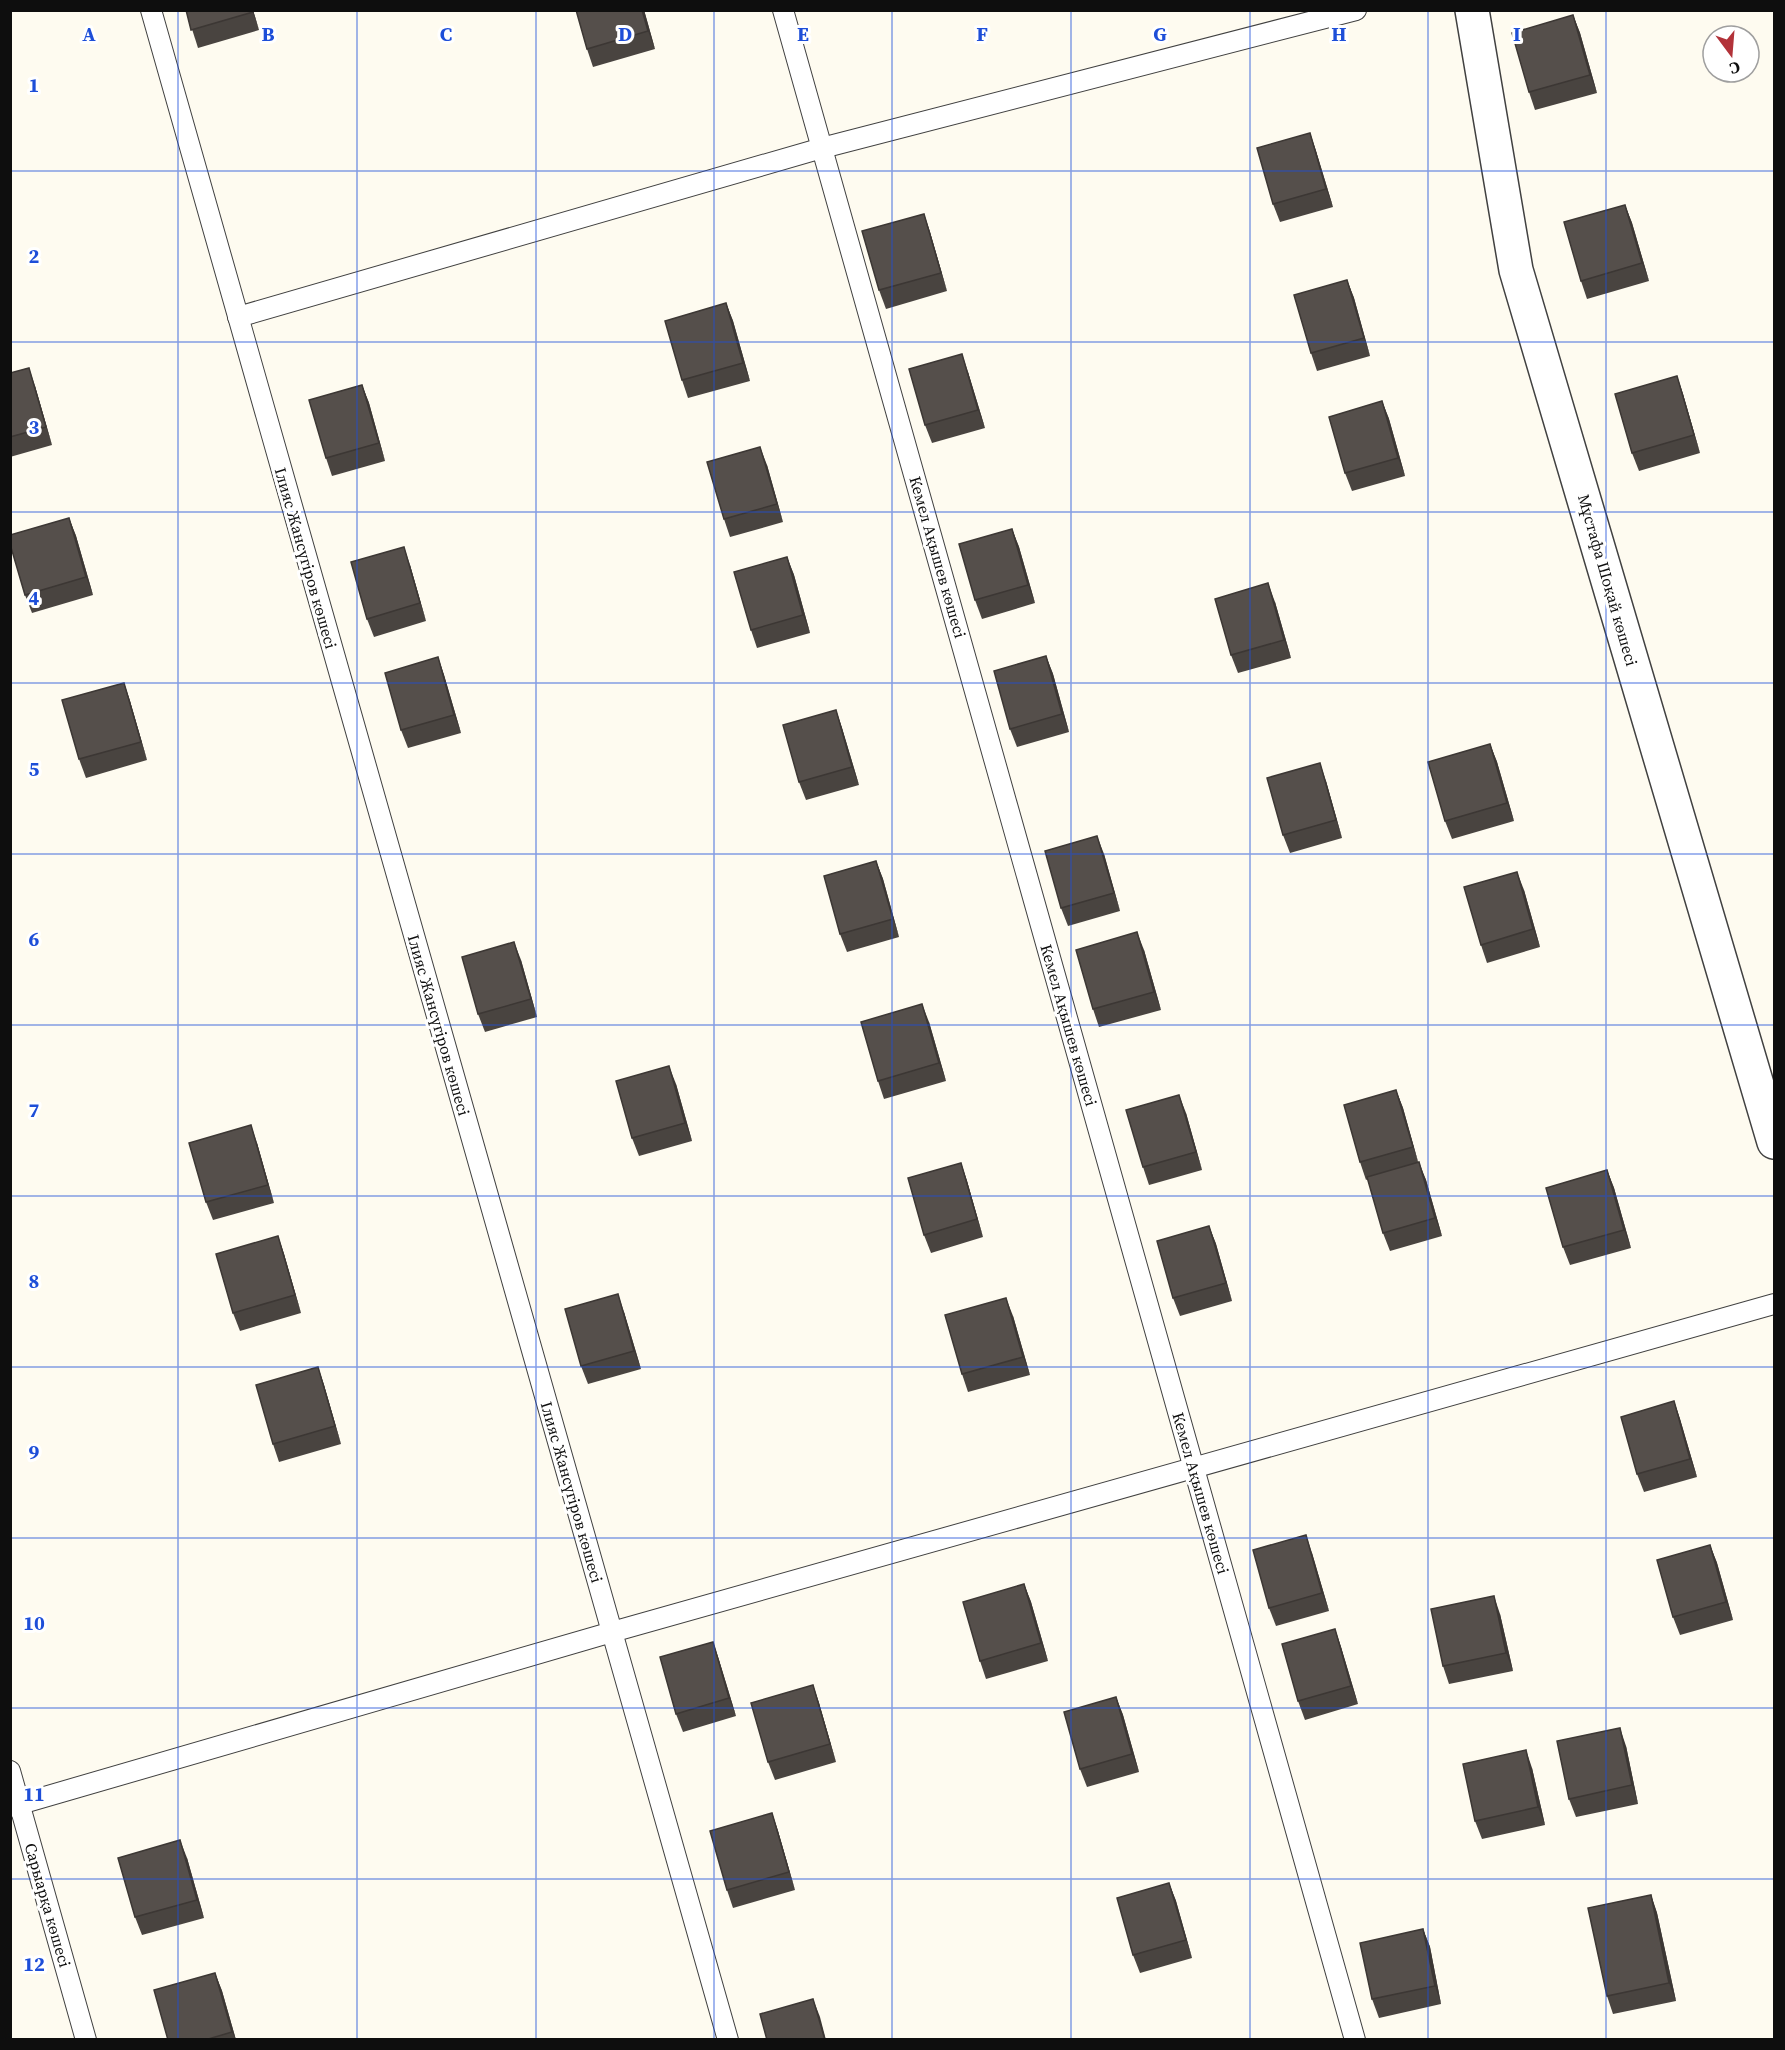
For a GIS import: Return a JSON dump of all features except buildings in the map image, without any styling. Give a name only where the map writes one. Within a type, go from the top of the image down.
[{"type":"street","name":"Мұстафа Шоқай көшесі","points":[[1472,10],[1516,270],[1774,1142]]},
{"type":"lane","name":"Ілияс Жансүгіров көшесі","points":[[151,10],[728,2040]]},
{"type":"lane","name":"Кемел Ақышев көшесі","points":[[783,10],[1355,2040]]},
{"type":"lane","points":[[238,317],[822,148],[1356,10]]},
{"type":"lane","points":[[15,1806],[612,1632],[1774,1304]]},
{"type":"lane","name":"Сарыарқа көшесі","points":[[10,1771],[15,1806],[86,2040]]}]
